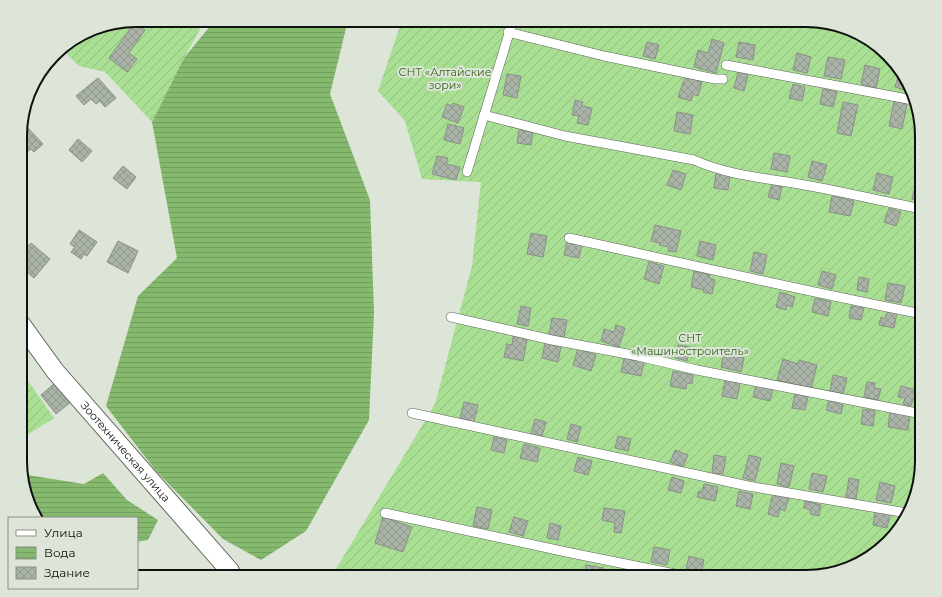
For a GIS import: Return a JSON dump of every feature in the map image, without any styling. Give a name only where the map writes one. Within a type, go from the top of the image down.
[{"type":"street","name":"Зоотехническая улица","points":[[27,332],[55,372],[229,570]]},
{"type":"lane","points":[[467,172],[510,27]]},
{"type":"lane","points":[[508,32],[604,56],[715,79],[722,79]]},
{"type":"lane","points":[[726,65],[908,99]]},
{"type":"lane","points":[[484,115],[565,136],[694,160],[742,175],[800,184],[915,208]]},
{"type":"lane","points":[[569,238],[748,278],[915,313]]},
{"type":"lane","points":[[451,317],[552,340],[644,357],[697,370],[915,413]]},
{"type":"lane","points":[[412,413],[748,486],[902,512]]},
{"type":"lane","points":[[385,513],[655,570]]},
{"type":"green space","points":[[128,27],[201,27],[152,122],[105,72],[79,66],[66,53],[75,45],[94,35],[114,29]]},
{"type":"green space","name":"СНТ «Машиностроитель»","points":[[400,27],[814,27],[828,29],[854,38],[867,45],[878,54],[897,75],[907,94],[913,114],[915,128],[915,469],[913,483],[904,509],[897,522],[888,533],[867,552],[854,559],[828,568],[814,570],[336,569],[435,404],[472,266],[481,182],[422,179],[405,121],[378,91]]},
{"type":"green space","points":[[27,380],[54,418],[27,435]]},
{"type":"water","points":[[209,27],[346,27],[330,94],[370,200],[374,312],[369,420],[306,531],[261,560],[223,539],[156,471],[106,406],[138,296],[177,258],[152,122],[184,58]]},
{"type":"water","points":[[103,473],[127,500],[158,520],[148,540],[138,542],[138,517],[42,517],[33,496],[28,475],[84,484]]},
{"type":"building","points":[[131,27],[141,27],[145,30],[129,53],[137,59],[127,72],[109,58]]},
{"type":"building","points":[[712,39],[724,43],[716,73],[694,67],[698,50],[708,53]]},
{"type":"building","points":[[647,42],[659,45],[655,59],[643,56]]},
{"type":"building","points":[[739,42],[755,45],[753,60],[736,57]]},
{"type":"building","points":[[797,53],[811,57],[807,73],[793,70]]},
{"type":"building","points":[[828,57],[845,60],[841,79],[824,76]]},
{"type":"building","points":[[865,65],[880,69],[876,88],[861,84]]},
{"type":"building","points":[[738,72],[748,75],[744,91],[734,88]]},
{"type":"building","points":[[507,74],[521,76],[517,98],[503,95]]},
{"type":"building","points":[[685,77],[702,82],[698,96],[693,94],[691,101],[678,97]]},
{"type":"building","points":[[898,77],[905,90],[895,87]]},
{"type":"building","points":[[98,78],[116,98],[105,107],[100,101],[96,104],[91,99],[84,105],[76,96]]},
{"type":"building","points":[[793,84],[805,87],[802,101],[789,98]]},
{"type":"building","points":[[823,89],[837,92],[833,107],[820,104]]},
{"type":"building","points":[[575,100],[583,102],[582,106],[592,108],[588,125],[577,123],[579,116],[572,115]]},
{"type":"building","points":[[894,101],[907,104],[902,129],[889,126]]},
{"type":"building","points":[[843,102],[858,105],[851,136],[837,133]]},
{"type":"building","points":[[453,103],[464,107],[458,123],[442,117],[447,104],[452,106]]},
{"type":"building","points":[[677,112],[693,115],[690,134],[674,131]]},
{"type":"building","points":[[448,124],[464,128],[460,144],[444,140]]},
{"type":"building","points":[[28,128],[43,144],[34,152],[31,149],[27,152]]},
{"type":"building","points":[[519,130],[533,132],[531,145],[517,143]]},
{"type":"building","points":[[78,139],[92,151],[82,162],[69,150]]},
{"type":"building","points":[[774,153],[790,156],[787,172],[771,169]]},
{"type":"building","points":[[437,156],[448,158],[446,164],[460,167],[456,180],[432,174]]},
{"type":"building","points":[[812,161],[827,165],[822,181],[808,177]]},
{"type":"building","points":[[123,166],[136,177],[127,189],[113,178]]},
{"type":"building","points":[[673,170],[686,174],[681,190],[667,185]]},
{"type":"building","points":[[716,173],[730,175],[728,190],[714,188]]},
{"type":"building","points":[[877,173],[893,177],[889,194],[873,190]]},
{"type":"building","points":[[772,184],[782,187],[779,200],[768,197]]},
{"type":"building","points":[[915,186],[915,200],[912,199]]},
{"type":"building","points":[[832,196],[854,201],[850,216],[829,212]]},
{"type":"building","points":[[889,208],[901,212],[896,226],[884,222]]},
{"type":"building","points":[[655,225],[681,231],[676,252],[668,251],[669,247],[659,245],[660,243],[651,241]]},
{"type":"building","points":[[79,230],[97,242],[87,256],[84,254],[81,259],[71,252],[75,247],[70,244]]},
{"type":"building","points":[[531,233],[547,236],[543,257],[527,254]]},
{"type":"building","points":[[118,241],[138,251],[128,273],[107,262]]},
{"type":"building","points":[[700,241],[716,245],[713,260],[697,256]]},
{"type":"building","points":[[567,242],[582,245],[579,258],[564,255]]},
{"type":"building","points":[[31,243],[50,259],[34,278],[27,272],[27,247]]},
{"type":"building","points":[[754,252],[767,255],[763,274],[750,271]]},
{"type":"building","points":[[649,262],[664,266],[659,284],[644,279]]},
{"type":"building","points":[[694,271],[710,275],[709,278],[715,280],[712,294],[703,292],[704,290],[691,287]]},
{"type":"building","points":[[822,271],[836,275],[832,289],[818,285]]},
{"type":"building","points":[[859,277],[869,279],[867,292],[857,290]]},
{"type":"building","points":[[888,283],[905,286],[901,303],[885,300]]},
{"type":"building","points":[[780,292],[795,297],[792,307],[787,305],[786,310],[776,307]]},
{"type":"building","points":[[815,298],[831,302],[828,316],[812,312]]},
{"type":"building","points":[[521,306],[531,308],[528,326],[517,324]]},
{"type":"building","points":[[851,306],[864,308],[861,320],[849,318]]},
{"type":"building","points":[[888,310],[897,312],[894,328],[879,325],[881,317],[885,319]]},
{"type":"building","points":[[552,318],[567,320],[564,337],[549,335]]},
{"type":"building","points":[[616,325],[625,328],[619,347],[601,341],[604,329],[614,332]]},
{"type":"building","points":[[513,336],[527,339],[523,361],[504,357],[507,344],[512,345]]},
{"type":"building","points":[[545,343],[561,347],[558,362],[542,358]]},
{"type":"building","points":[[678,345],[691,347],[687,361],[675,358]]},
{"type":"building","points":[[578,349],[596,355],[591,371],[573,365]]},
{"type":"building","points":[[724,353],[744,358],[741,372],[721,367]]},
{"type":"building","points":[[624,358],[644,362],[641,376],[621,372]]},
{"type":"building","points":[[783,359],[798,364],[799,360],[817,365],[811,389],[777,380]]},
{"type":"building","points":[[673,371],[693,375],[692,384],[687,383],[686,389],[670,386]]},
{"type":"building","points":[[833,375],[847,378],[843,394],[830,391]]},
{"type":"building","points":[[725,380],[740,383],[737,399],[722,396]]},
{"type":"building","points":[[56,382],[72,401],[56,414],[41,395]]},
{"type":"building","points":[[867,382],[875,383],[874,388],[881,389],[878,400],[864,397]]},
{"type":"building","points":[[756,385],[773,389],[770,401],[753,397]]},
{"type":"building","points":[[901,386],[915,390],[911,406],[903,404],[905,398],[898,397]]},
{"type":"building","points":[[795,394],[808,397],[805,410],[792,408]]},
{"type":"building","points":[[829,401],[843,405],[841,414],[826,410]]},
{"type":"building","points":[[464,402],[478,405],[474,422],[460,418]]},
{"type":"building","points":[[863,409],[875,411],[873,426],[861,424]]},
{"type":"building","points":[[890,412],[910,415],[908,430],[888,427]]},
{"type":"building","points":[[535,419],[546,422],[542,436],[531,434]]},
{"type":"building","points":[[571,424],[581,427],[577,442],[567,439]]},
{"type":"building","points":[[618,436],[631,439],[628,451],[615,448]]},
{"type":"building","points":[[494,437],[507,440],[504,453],[491,450]]},
{"type":"building","points":[[524,444],[540,448],[537,462],[520,458]]},
{"type":"building","points":[[675,450],[688,455],[683,467],[670,462]]},
{"type":"building","points":[[714,455],[726,457],[723,474],[712,473]]},
{"type":"building","points":[[749,455],[761,458],[755,481],[743,478]]},
{"type":"building","points":[[578,457],[592,461],[588,475],[574,471]]},
{"type":"building","points":[[781,463],[794,466],[789,487],[777,484]]},
{"type":"building","points":[[812,473],[827,476],[823,492],[809,489]]},
{"type":"building","points":[[672,477],[684,481],[681,493],[668,490]]},
{"type":"building","points":[[849,478],[859,480],[856,499],[846,498]]},
{"type":"building","points":[[880,482],[895,486],[891,503],[876,500]]},
{"type":"building","points":[[704,484],[718,487],[715,501],[697,497],[699,491],[702,492]]},
{"type":"building","points":[[739,491],[753,494],[750,509],[736,506]]},
{"type":"building","points":[[773,493],[789,497],[785,511],[780,509],[778,517],[768,514]]},
{"type":"building","points":[[805,501],[821,505],[819,516],[810,514],[811,510],[804,508]]},
{"type":"building","points":[[477,507],[492,510],[488,529],[473,526]]},
{"type":"building","points":[[604,508],[625,511],[621,533],[614,532],[615,523],[602,520]]},
{"type":"building","points":[[875,512],[890,515],[887,528],[873,525]]},
{"type":"building","points":[[383,517],[412,527],[403,552],[375,543]]},
{"type":"building","points":[[514,517],[528,521],[523,536],[509,532]]},
{"type":"building","points":[[550,523],[561,526],[558,540],[547,538]]},
{"type":"building","points":[[654,547],[670,550],[667,565],[651,562]]},
{"type":"building","points":[[689,556],[704,560],[702,570],[686,569]]},
{"type":"building","points":[[586,565],[604,568],[604,570],[586,570]]},
{"type":"park label","name":"СНТ «Алтайские зори»","points":[[445,78]]}]
